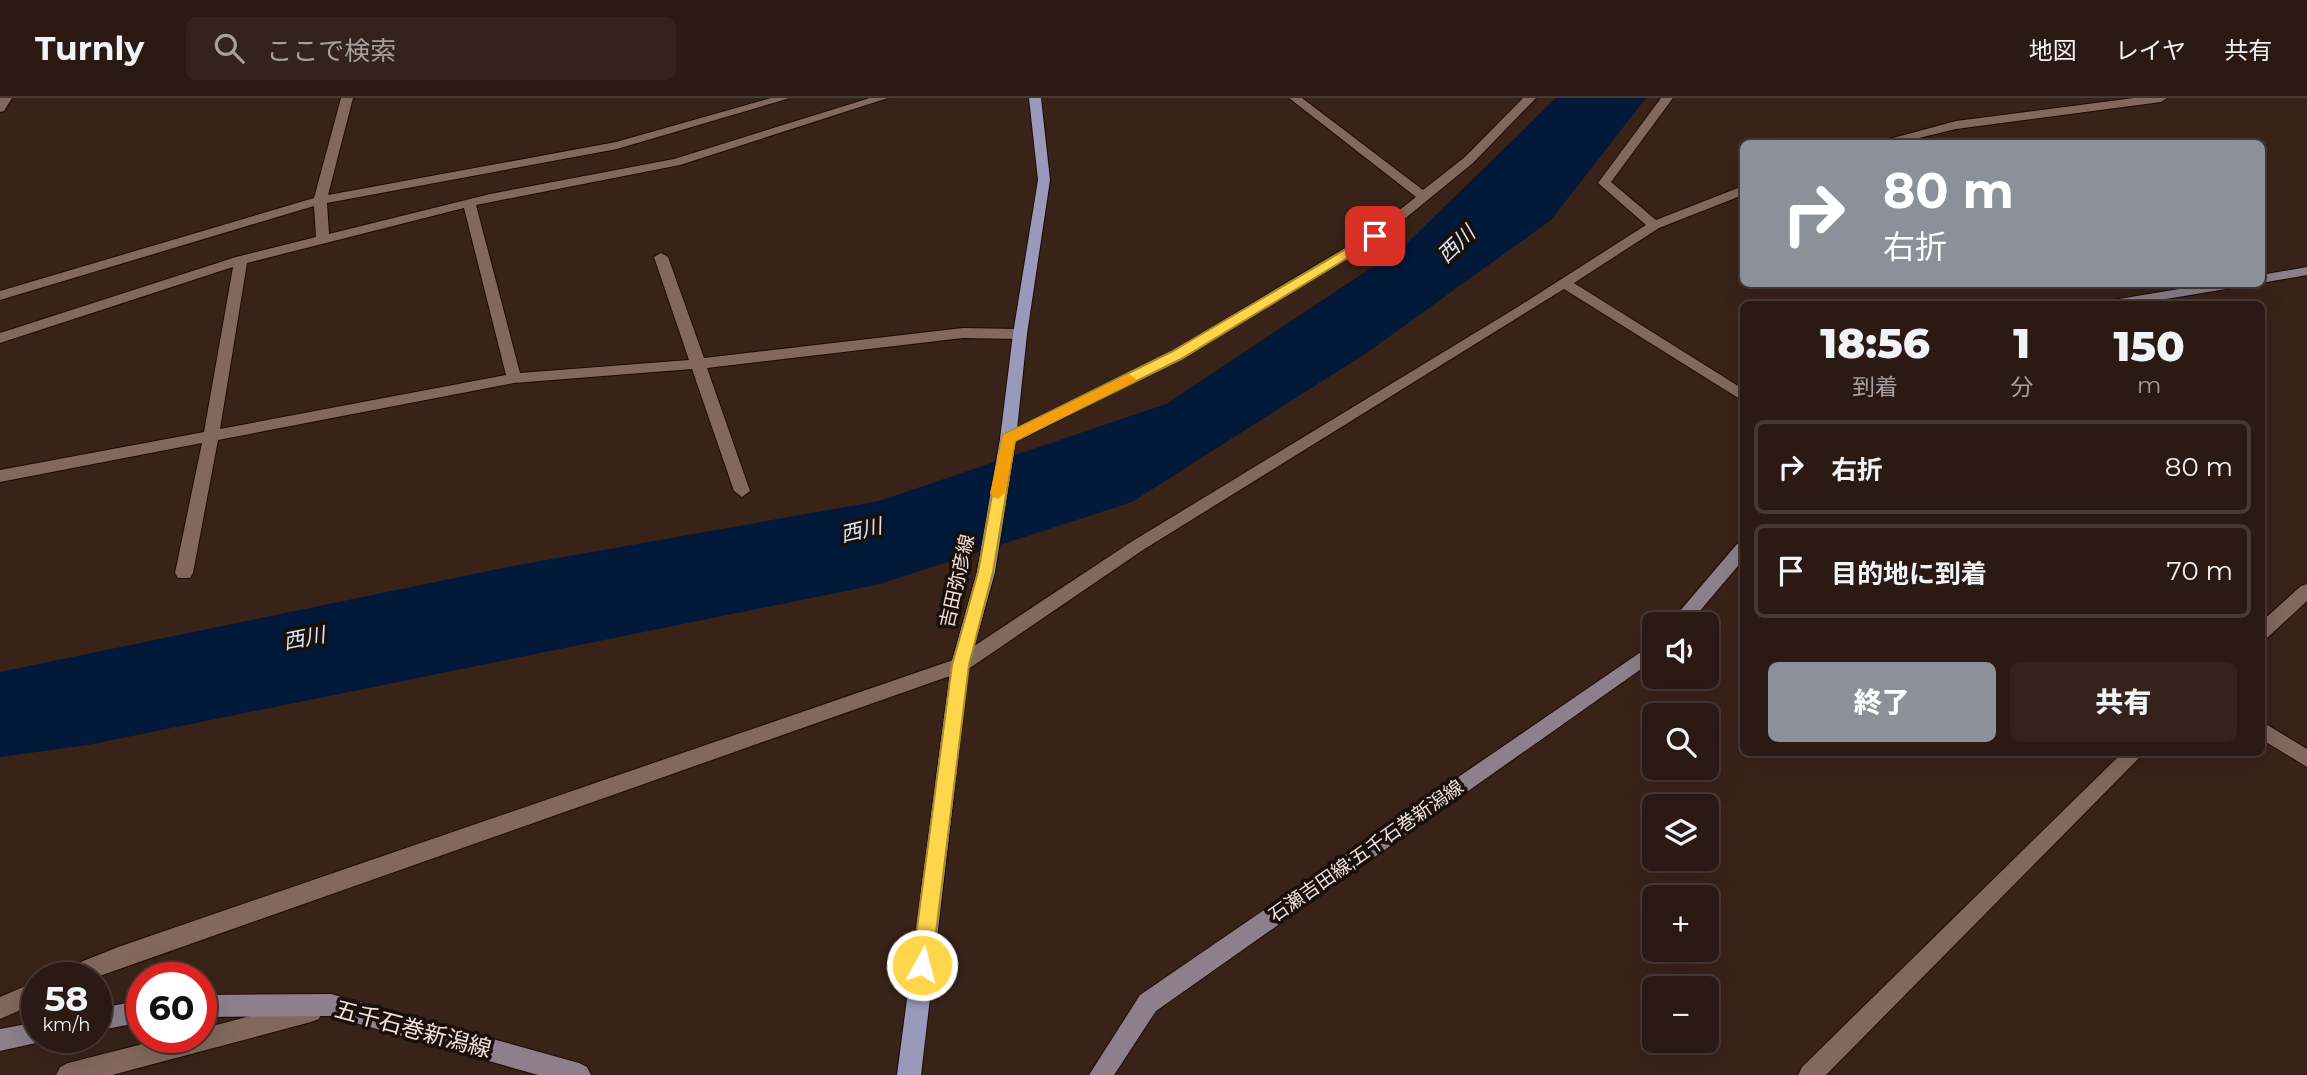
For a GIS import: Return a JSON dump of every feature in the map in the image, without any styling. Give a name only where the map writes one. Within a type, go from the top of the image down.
[{"type":"main road","name":"吉田弥彦線","points":[[909,1075],[960,665],[986,572],[1008,439],[1020,334],[1044,180],[1035,98]]},
{"type":"main road","points":[[2265,278],[2307,271]]},
{"type":"main road","points":[[2131,301],[2214,287]]},
{"type":"main road","points":[[1688,612],[1740,552]]},
{"type":"main road","name":"石瀬吉田線;五千石巻新潟線","points":[[1101,1075],[1148,1003],[1642,658]]},
{"type":"main road","name":"五千石巻新潟線","points":[[217,1006],[331,1005],[579,1075]]},
{"type":"main road","points":[[0,1040],[21,1036]]},
{"type":"street","points":[[0,108],[6,98]]},
{"type":"street","points":[[323,240],[320,200],[348,98]]},
{"type":"street","points":[[0,296],[320,200],[617,145],[784,98]]},
{"type":"street","points":[[0,338],[241,260],[469,204],[676,162],[882,98]]},
{"type":"street","points":[[1295,98],[1424,197]]},
{"type":"street","points":[[1008,439],[1176,355],[1375,236],[1469,160],[1530,98]]},
{"type":"street","points":[[1654,225],[1604,183],[1667,98]]},
{"type":"street","points":[[1894,140],[1956,125],[2161,98]]},
{"type":"street","points":[[109,962],[960,665],[1137,546],[1565,284],[1654,225],[1740,191]]},
{"type":"street","points":[[469,204],[514,378]]},
{"type":"street","points":[[662,257],[742,491]]},
{"type":"street","points":[[184,573],[241,260]]},
{"type":"street","points":[[1565,284],[1740,394]]},
{"type":"street","points":[[0,476],[514,378],[698,364],[962,333],[1020,334]]},
{"type":"street","points":[[2265,629],[2307,591]]},
{"type":"street","points":[[2265,732],[2307,759]]},
{"type":"street","points":[[1810,1075],[2132,756]]},
{"type":"street","points":[[0,1008],[21,999]]},
{"type":"street","points":[[68,1075],[331,1005]]},
{"type":"water","name":"西川","points":[[1556,98],[1646,98],[1551,220],[1368,352],[1132,502],[880,584],[88,745],[0,757],[0,672],[513,566],[879,501],[1166,404],[1403,247]]},
{"type":"slow traffic","points":[[998,493],[1008,439],[1129,379]]},
{"type":"route","points":[[922,965],[960,665],[986,572],[1008,439],[1176,355],[1375,236]]}]
